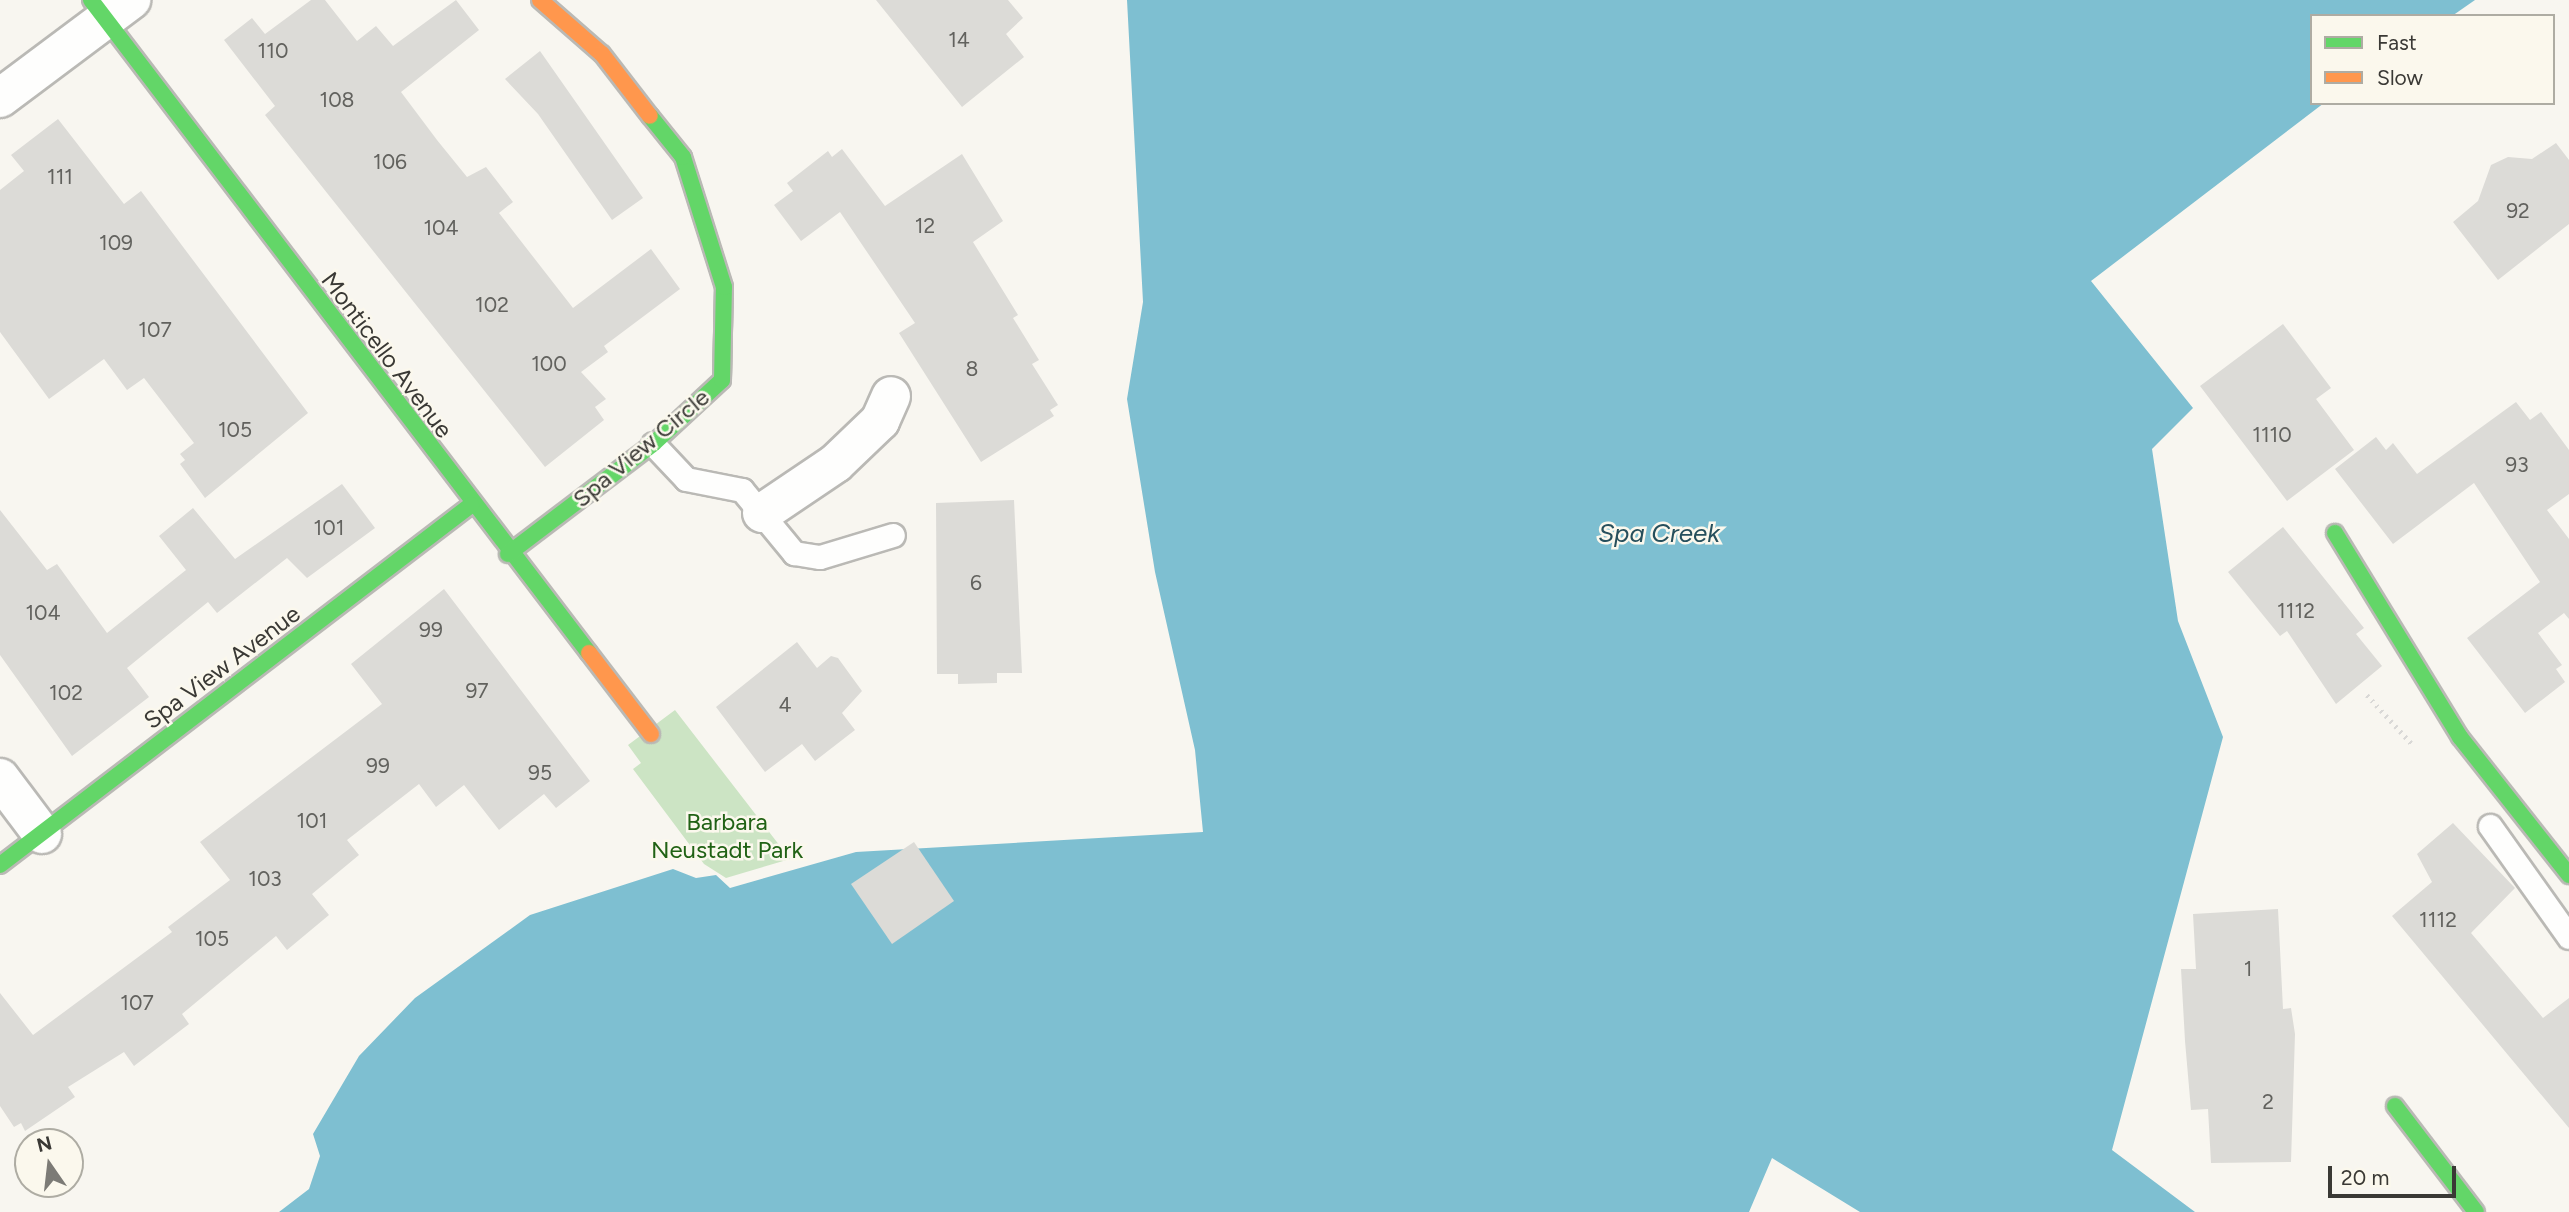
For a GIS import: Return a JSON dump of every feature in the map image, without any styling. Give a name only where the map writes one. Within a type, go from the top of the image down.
[{"type":"street","name":"Spa View Circle","points":[[508,554],[653,444],[722,380],[724,287],[708,223],[683,157],[601,54],[540,0]]},
{"type":"street","points":[[0,98],[109,6]]},
{"type":"street","name":"Monticello Avenue","points":[[109,6],[471,505],[651,734]]},
{"type":"street","points":[[762,513],[836,463],[880,421],[891,396]]},
{"type":"street","name":"Spa View Avenue","points":[[0,865],[471,505]]},
{"type":"street","points":[[2335,533],[2460,737],[2569,875]]},
{"type":"street","points":[[0,778],[43,834]]},
{"type":"street","points":[[2395,1106],[2476,1212]]},
{"type":"lane","points":[[653,444],[686,479],[742,490],[794,553],[820,557],[893,535]]},
{"type":"lane","points":[[2490,826],[2569,937]]},
{"type":"green space","name":"Barbara Neustadt Park","points":[[675,710],[790,859],[726,878],[704,864],[633,769],[641,763],[628,745]]},
{"type":"water","name":"Spa Creek","points":[[1127,0],[2475,0],[2455,14],[2310,14],[2310,105],[2321,105],[2091,281],[2193,408],[2152,449],[2178,621],[2223,737],[2112,1150],[2195,1212],[1860,1212],[1772,1158],[1749,1212],[279,1212],[309,1189],[320,1156],[313,1134],[359,1056],[415,998],[530,915],[673,869],[696,878],[716,875],[730,888],[856,852],[1203,832],[1195,750],[1155,572],[1127,399],[1143,302]]},
{"type":"building","points":[[311,0],[325,0],[357,41],[376,26],[393,46],[456,0],[479,30],[401,92],[437,140],[467,177],[486,167],[513,202],[499,213],[573,308],[651,249],[680,289],[604,346],[608,352],[581,372],[606,399],[595,407],[604,420],[545,467],[265,115],[275,106],[224,40],[252,18],[265,34]]},
{"type":"building","points":[[876,0],[1008,0],[1023,18],[1006,34],[1024,57],[962,107]]},
{"type":"building","points":[[540,51],[643,198],[612,220],[538,114],[505,79]]},
{"type":"building","points":[[58,119],[124,204],[141,191],[308,413],[205,498],[180,464],[185,460],[180,454],[194,443],[144,378],[127,390],[104,359],[49,399],[0,332],[0,190],[24,171],[11,155]]},
{"type":"building","points":[[2556,143],[2569,160],[2569,224],[2498,280],[2453,222],[2478,201],[2491,165],[2508,157],[2532,159]]},
{"type":"building","points":[[842,149],[885,206],[962,154],[1003,221],[973,242],[1018,315],[1013,318],[1039,360],[1032,364],[1058,405],[1050,410],[1054,416],[981,462],[899,333],[915,323],[840,212],[801,241],[774,205],[793,191],[787,183],[828,151],[832,157]]},
{"type":"building","points":[[2283,324],[2331,388],[2316,399],[2354,450],[2287,501],[2200,386]]},
{"type":"building","points":[[2516,402],[2530,420],[2541,412],[2569,450],[2569,494],[2547,510],[2569,539],[2569,619],[2564,613],[2538,633],[2562,665],[2556,669],[2565,682],[2525,713],[2467,638],[2540,582],[2474,483],[2393,544],[2335,469],[2376,437],[2386,450],[2393,443],[2417,474]]},
{"type":"building","points":[[342,484],[375,528],[307,578],[287,558],[217,613],[208,602],[127,668],[149,697],[72,756],[0,655],[0,510],[47,570],[57,564],[107,633],[186,570],[159,536],[193,508],[235,559]]},
{"type":"building","points":[[1014,500],[1022,673],[997,673],[997,683],[958,684],[958,674],[937,674],[936,503]]},
{"type":"building","points":[[2283,527],[2364,628],[2356,634],[2382,666],[2336,704],[2287,631],[2280,636],[2228,572]]},
{"type":"building","points":[[444,589],[590,781],[556,808],[544,794],[499,830],[464,785],[436,807],[419,784],[347,840],[359,855],[312,894],[329,915],[287,950],[276,936],[182,1014],[189,1024],[134,1066],[124,1052],[68,1087],[75,1097],[29,1128],[24,1128],[21,1123],[14,1127],[0,1106],[0,993],[33,1035],[172,932],[168,927],[230,880],[200,842],[382,704],[351,664]]},
{"type":"building","points":[[797,642],[817,668],[831,656],[838,658],[862,691],[842,713],[855,730],[815,761],[802,744],[765,772],[716,707]]},
{"type":"building","points":[[2453,823],[2515,888],[2471,933],[2543,1018],[2569,998],[2569,1128],[2392,916],[2432,882],[2417,854]]},
{"type":"building","points":[[914,842],[954,901],[892,944],[851,884]]},
{"type":"building","points":[[2278,909],[2283,1009],[2291,1008],[2295,1034],[2291,1162],[2211,1163],[2208,1109],[2191,1110],[2185,1041],[2181,969],[2196,969],[2193,914]]},
{"type":"traffic: fast","points":[[91,0],[589,653]]},
{"type":"traffic: fast","points":[[508,554],[653,444],[722,380],[724,287],[683,157],[650,116]]},
{"type":"traffic: fast","points":[[0,865],[471,505]]},
{"type":"traffic: fast","points":[[2335,533],[2460,737],[2569,875]]},
{"type":"traffic: fast","points":[[2395,1106],[2476,1212]]},
{"type":"traffic: slow","points":[[540,0],[602,54],[650,116]]},
{"type":"traffic: slow","points":[[589,653],[651,734]]}]
